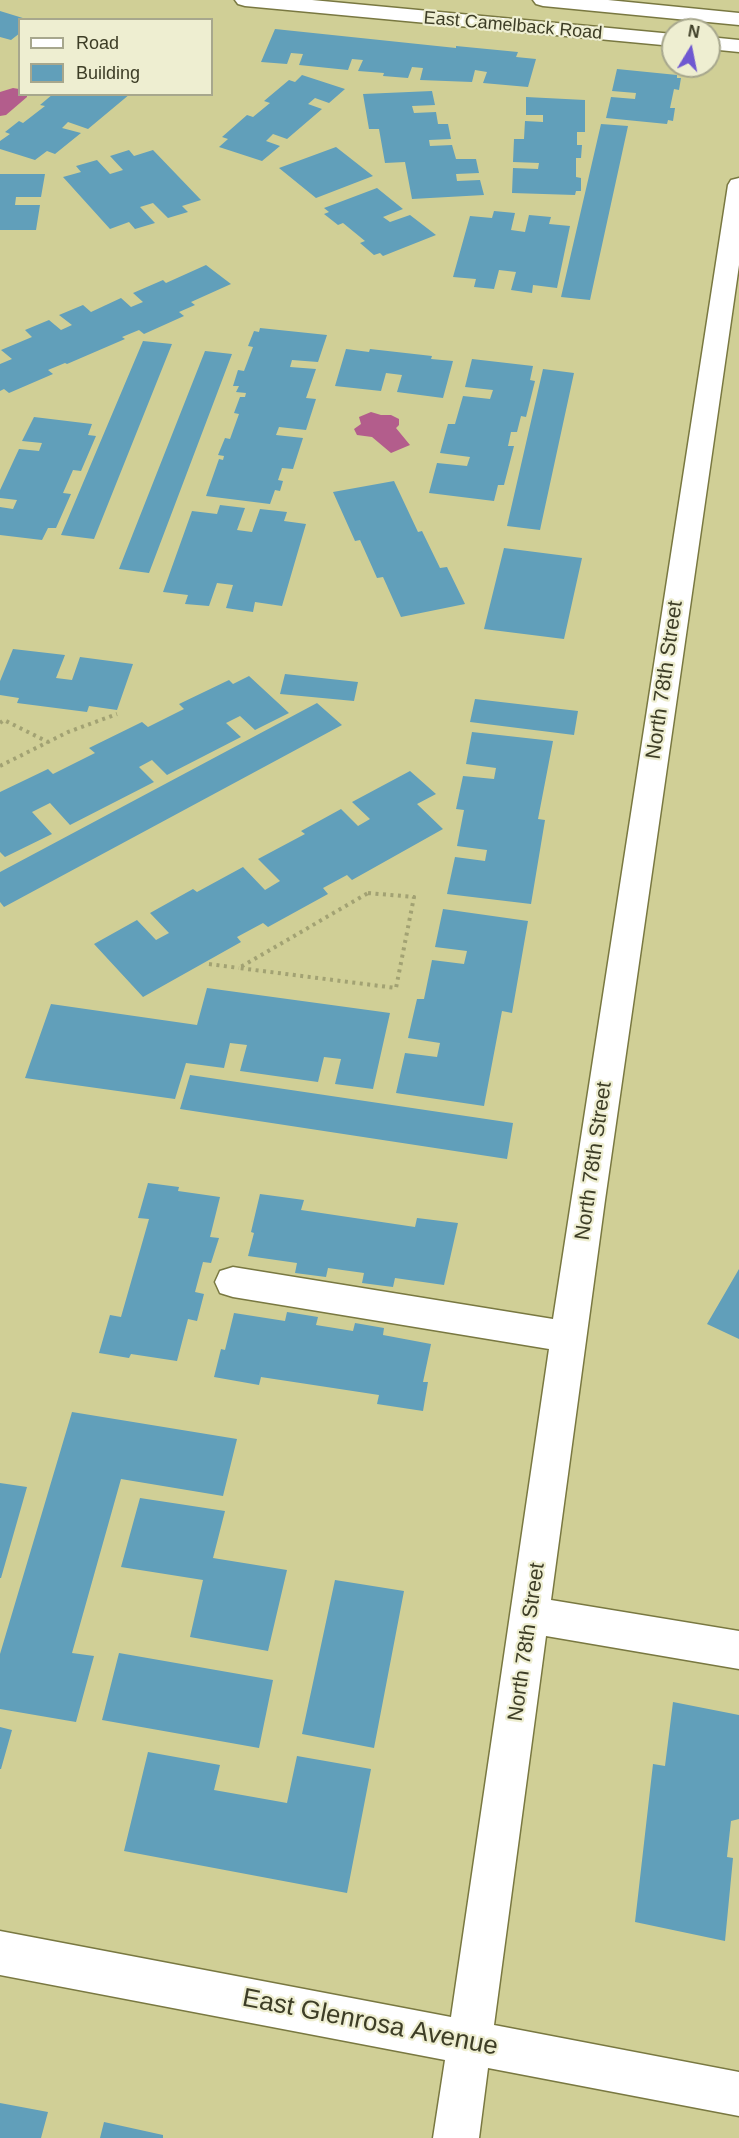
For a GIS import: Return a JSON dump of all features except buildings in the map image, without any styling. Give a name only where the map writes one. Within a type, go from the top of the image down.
[{"type":"street","name":"East Camelback Road","points":[[245,0],[287,2],[661,39]]},
{"type":"street","name":"East Camelback Road","points":[[543,0],[739,19]]},
{"type":"street","points":[[721,44],[739,46]]},
{"type":"street","name":"North 78th Street","points":[[456,2138],[595,1152],[739,184]]},
{"type":"street","points":[[233,1282],[570,1337]]},
{"type":"street","points":[[531,1615],[739,1650]]},
{"type":"street","name":"East Glenrosa Avenue","points":[[0,1953],[739,2094]]},
{"type":"path","points":[[0,766],[68,732],[117,714]]},
{"type":"path","points":[[0,723],[4,720],[48,742]]},
{"type":"path","points":[[209,964],[239,968],[396,987],[414,897],[368,893],[239,968]]},
{"type":"shaded area","points":[[18,89],[18,96],[27,97],[6,115],[0,116],[0,92]]},
{"type":"shaded area","points":[[371,412],[391,415],[399,419],[399,425],[396,428],[410,445],[391,453],[372,437],[357,435],[354,429],[361,424],[359,417]]}]
